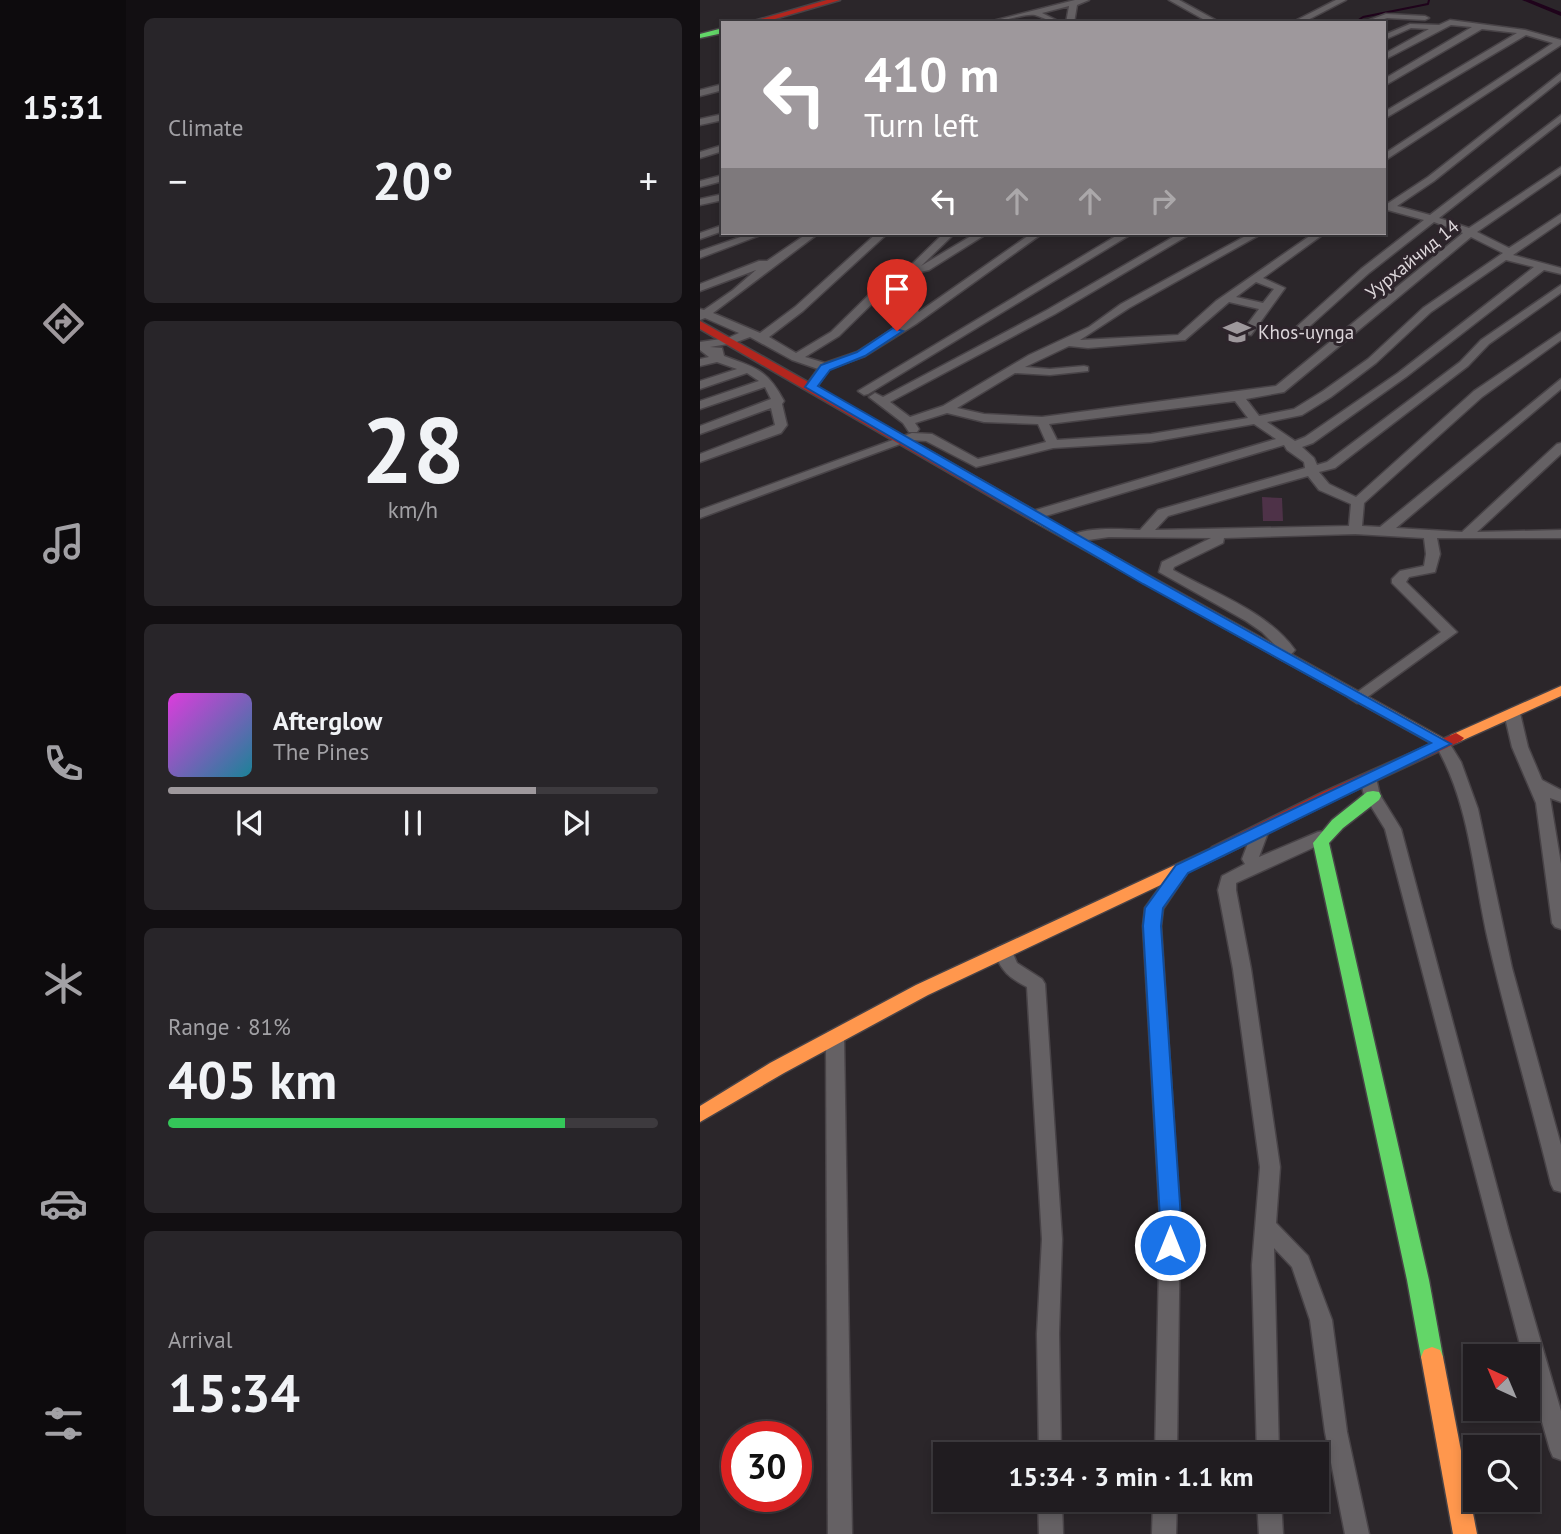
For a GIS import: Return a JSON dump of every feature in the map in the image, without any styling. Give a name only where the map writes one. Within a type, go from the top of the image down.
[{"type":"main road","points":[[758,21],[836,0]]},
{"type":"main road","points":[[700,36],[721,31]]},
{"type":"main road","points":[[701,317],[724,343],[909,440],[1074,538],[1443,744]]},
{"type":"main road","points":[[700,1115],[777,1068],[922,989],[1261,830],[1370,787],[1443,744],[1561,690]]},
{"type":"main road","points":[[1370,787],[1324,836],[1321,843],[1418,1280],[1465,1534]]},
{"type":"street","points":[[997,21],[1085,0],[1073,3],[1070,21]]},
{"type":"street","points":[[1172,0],[1213,21]]},
{"type":"street","points":[[1300,21],[1342,0]]},
{"type":"street","points":[[1034,12],[1054,21]]},
{"type":"street","points":[[1370,21],[1397,15],[1525,32],[1560,42]]},
{"type":"street","points":[[1386,57],[1450,22]]},
{"type":"street","points":[[1386,82],[1482,25]]},
{"type":"street","points":[[1386,37],[1410,26],[1440,27]]},
{"type":"street","points":[[1386,115],[1525,32]]},
{"type":"street","points":[[1386,157],[1560,42]]},
{"type":"street","points":[[1387,206],[1442,171],[1561,76]]},
{"type":"street","points":[[700,93],[721,88]]},
{"type":"street","points":[[700,122],[721,117]]},
{"type":"street","points":[[1297,332],[1356,279],[1561,118]]},
{"type":"street","points":[[700,155],[721,149]]},
{"type":"street","name":"Уурхайчид 14","points":[[947,409],[984,418],[1042,421],[1280,388],[1459,240],[1561,170]]},
{"type":"street","points":[[700,184],[721,179]]},
{"type":"street","points":[[700,202],[721,197]]},
{"type":"street","points":[[1387,206],[1473,231],[1480,239],[1506,254],[1561,271]]},
{"type":"street","points":[[700,514],[909,440],[928,436],[976,463],[1053,444],[1151,438],[1298,412],[1372,361],[1427,310],[1561,217]]},
{"type":"street","points":[[700,236],[721,229]]},
{"type":"street","points":[[700,255],[755,235]]},
{"type":"street","points":[[701,317],[811,235]]},
{"type":"street","points":[[762,337],[799,309],[881,235]]},
{"type":"street","points":[[796,358],[835,334],[886,284],[908,271],[948,235]]},
{"type":"street","points":[[908,271],[925,268],[980,235]]},
{"type":"street","points":[[811,387],[825,367],[861,354],[972,282],[1035,235]]},
{"type":"street","points":[[909,440],[913,430],[908,421],[884,401],[864,391],[1125,235]]},
{"type":"street","points":[[884,401],[1051,312],[1184,235]]},
{"type":"street","points":[[908,421],[947,409],[1032,357],[1094,329],[1125,306],[1254,235]]},
{"type":"street","points":[[1068,342],[1087,345],[1181,338],[1228,298],[1317,235]]},
{"type":"street","points":[[700,288],[784,255]]},
{"type":"street","points":[[1034,515],[1289,443],[1309,440],[1402,375],[1541,267]]},
{"type":"street","points":[[1247,332],[1280,288],[1255,278]]},
{"type":"street","points":[[886,284],[917,317]]},
{"type":"street","points":[[1144,534],[1163,513],[1331,465],[1464,364],[1485,342],[1561,288]]},
{"type":"street","points":[[1228,298],[1266,307]]},
{"type":"street","points":[[701,317],[762,337],[796,358],[825,367]]},
{"type":"street","points":[[700,345],[724,343],[749,332]]},
{"type":"street","points":[[1355,530],[1358,502],[1468,402],[1561,335]]},
{"type":"street","points":[[718,358],[724,343]]},
{"type":"street","points":[[700,345],[718,358],[748,369],[768,382],[778,401],[776,404],[781,425],[777,430],[700,458]]},
{"type":"street","points":[[700,363],[718,358]]},
{"type":"street","points":[[700,385],[748,369]]},
{"type":"street","points":[[1013,369],[1050,372],[1084,369]]},
{"type":"street","points":[[700,405],[768,382]]},
{"type":"street","points":[[1383,532],[1561,383]]},
{"type":"street","points":[[1237,396],[1256,420],[1310,461],[1312,472],[1324,487],[1358,502]]},
{"type":"street","points":[[700,430],[776,404]]},
{"type":"street","points":[[1042,421],[1053,444]]},
{"type":"street","points":[[1465,536],[1561,447]]},
{"type":"street","points":[[1074,538],[1109,533],[1217,536],[1355,530],[1465,536],[1561,534]]},
{"type":"street","points":[[1357,698],[1450,632],[1399,583],[1399,579],[1405,574],[1430,569],[1433,554],[1430,535]]},
{"type":"street","points":[[1217,536],[1219,540],[1167,565],[1166,572],[1266,627],[1285,643],[1288,650],[1282,656]]},
{"type":"street","points":[[1512,713],[1520,747],[1544,803],[1561,923]]},
{"type":"street","points":[[1443,744],[1455,762],[1468,803],[1496,939],[1561,1184]]},
{"type":"street","points":[[1537,784],[1561,797]]},
{"type":"street","points":[[1370,787],[1393,829],[1499,1232],[1561,1450]]},
{"type":"street","points":[[1256,865],[1250,859],[1261,830]]},
{"type":"street","points":[[1268,1442],[1262,1265],[1270,1167],[1242,969],[1227,890],[1228,880],[1324,836]]},
{"type":"street","points":[[1166,1442],[1170,1219],[1152,926],[1154,908],[1182,869]]},
{"type":"street","points":[[1004,950],[1009,965],[1020,976],[1036,984],[1052,1239],[1048,1334],[1050,1442]]},
{"type":"street","points":[[835,1037],[840,1534]]},
{"type":"street","points":[[1265,1225],[1301,1262],[1321,1320],[1336,1432],[1357,1534]]},
{"type":"street","points":[[1050,1512],[1051,1534]]},
{"type":"street","points":[[1164,1534],[1165,1512]]},
{"type":"street","points":[[1270,1512],[1271,1534]]},
{"type":"shaded area","points":[[1262,497],[1282,498],[1283,521],[1263,521]]},
{"type":"waterway","points":[[1357,21],[1363,17],[1428,4],[1429,0]]},
{"type":"waterway","points":[[1525,0],[1561,14]]},
{"type":"traffic: fast","points":[[700,36],[721,31]]},
{"type":"traffic: fast","points":[[1373,796],[1338,824],[1321,843],[1418,1280],[1432,1357]]},
{"type":"traffic: slow","points":[[1036,517],[1443,744]]},
{"type":"traffic: slow","points":[[1456,738],[1561,690]]},
{"type":"traffic: slow","points":[[700,1115],[777,1068],[922,990],[1218,851]]},
{"type":"traffic: slow","points":[[1432,1357],[1465,1534]]},
{"type":"traffic: jam","points":[[758,21],[836,0]]},
{"type":"traffic: jam","points":[[700,324],[1036,517]]},
{"type":"traffic: jam","points":[[1218,851],[1456,738]]},
{"type":"place","name":"Khos-uynga","points":[[1237,332]]},
{"type":"route","points":[[897,331],[861,354],[825,367],[811,387],[1148,581],[1443,744],[1329,796],[1182,869],[1154,908],[1152,926],[1170,1245]]}]
